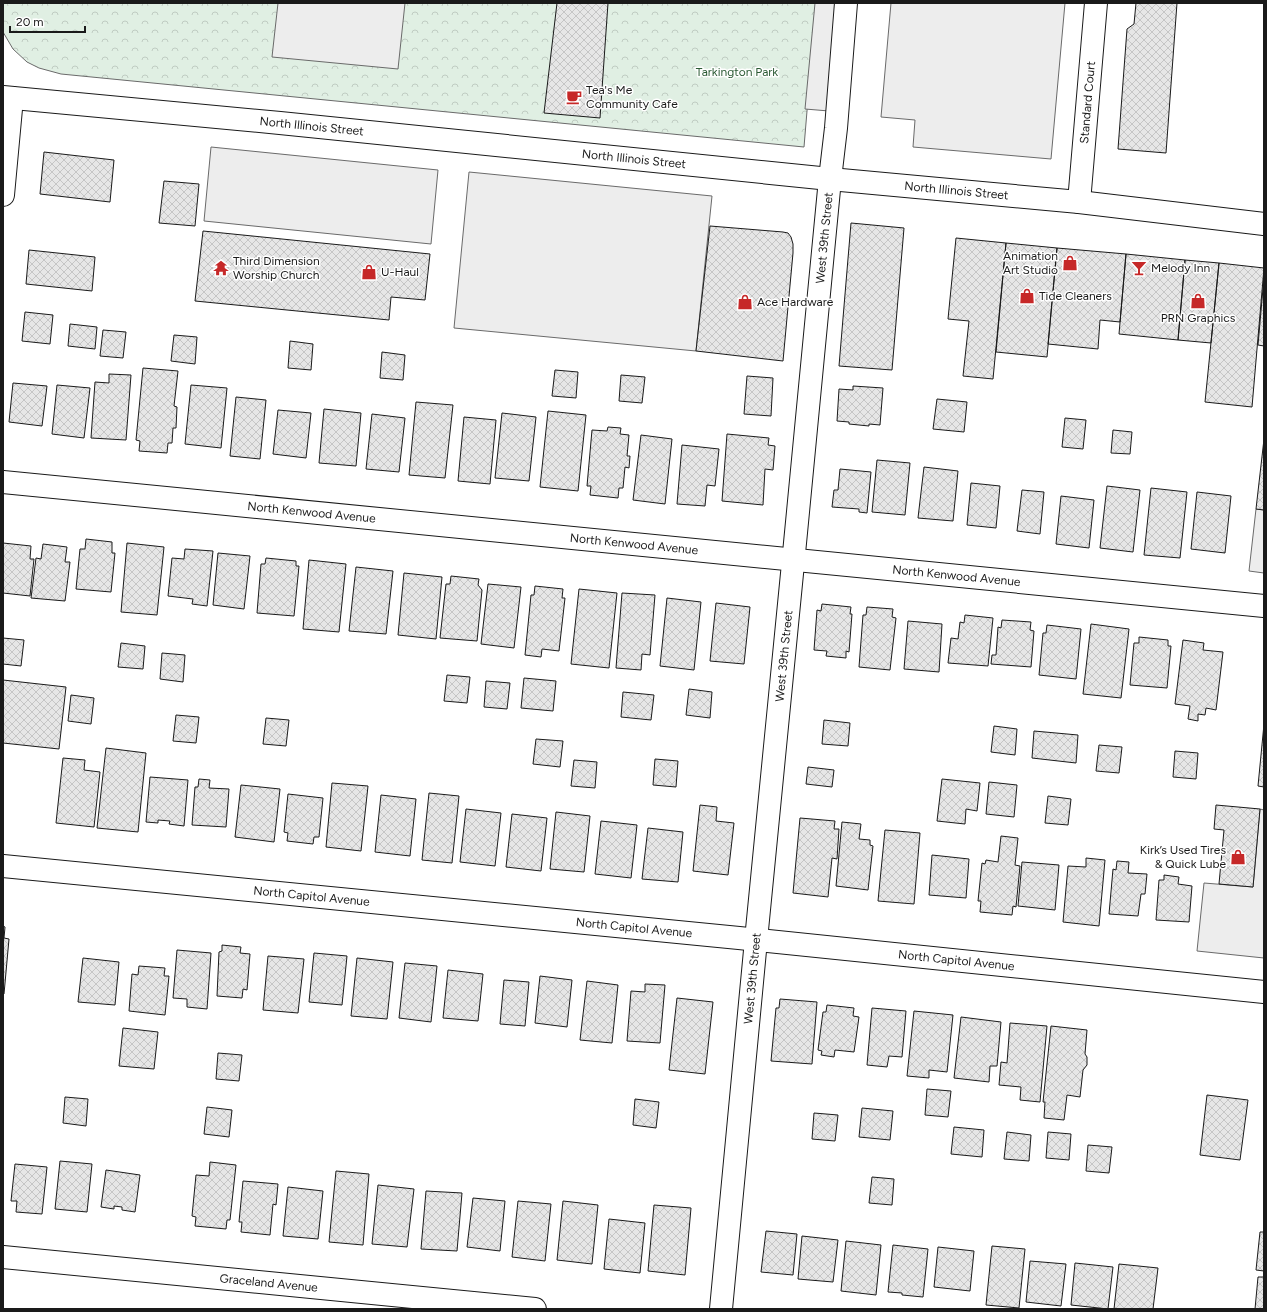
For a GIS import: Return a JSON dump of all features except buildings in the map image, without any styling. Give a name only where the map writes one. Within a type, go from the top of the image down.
[{"type":"street","name":"West 39th Street","points":[[721,1309],[836,128],[846,3]]},
{"type":"street","name":"Standard Court","points":[[1079,202],[1096,3]]},
{"type":"street","name":"North Illinois Street","points":[[7,97],[830,179],[1079,202],[1264,224]]},
{"type":"street","points":[[3,195],[7,97]]},
{"type":"street","name":"North Kenwood Avenue","points":[[3,482],[1264,606]]},
{"type":"street","name":"North Capitol Avenue","points":[[3,866],[756,940],[1264,992]]},
{"type":"street","name":"Graceland Avenue","points":[[3,1257],[535,1309]]},
{"type":"green space","name":"Tarkington Park","points":[[3,3],[816,3],[804,147],[61,74],[39,68],[27,62],[13,49],[3,32]]},
{"type":"shaded area","points":[[278,3],[405,3],[398,69],[272,57]]},
{"type":"shaded area","points":[[815,3],[838,3],[829,111],[805,109]]},
{"type":"shaded area","points":[[891,3],[1065,3],[1051,159],[913,147],[915,120],[881,117]]},
{"type":"shaded area","points":[[211,147],[438,170],[431,244],[204,221]]},
{"type":"shaded area","points":[[469,172],[712,196],[696,351],[454,328]]},
{"type":"shaded area","points":[[1256,509],[1264,510],[1264,573],[1249,571]]},
{"type":"shaded area","points":[[1260,809],[1264,810],[1264,958],[1197,951],[1204,883],[1253,887]]},
{"type":"place","name":"Tea's Me Community Cafe","points":[[574,97]]},
{"type":"place","name":"Animation Art Studio","points":[[1070,263]]},
{"type":"place","name":"Third Dimension Worship Church","points":[[221,268]]},
{"type":"place","name":"Melody Inn","points":[[1139,268]]},
{"type":"place","name":"U-Haul","points":[[369,272]]},
{"type":"place","name":"Tide Cleaners","points":[[1027,296]]},
{"type":"place","name":"PRN Graphics","points":[[1198,301]]},
{"type":"place","name":"Ace Hardware","points":[[745,302]]},
{"type":"place","name":"Kirk’s Used Tires & Quick Lube","points":[[1238,857]]}]
